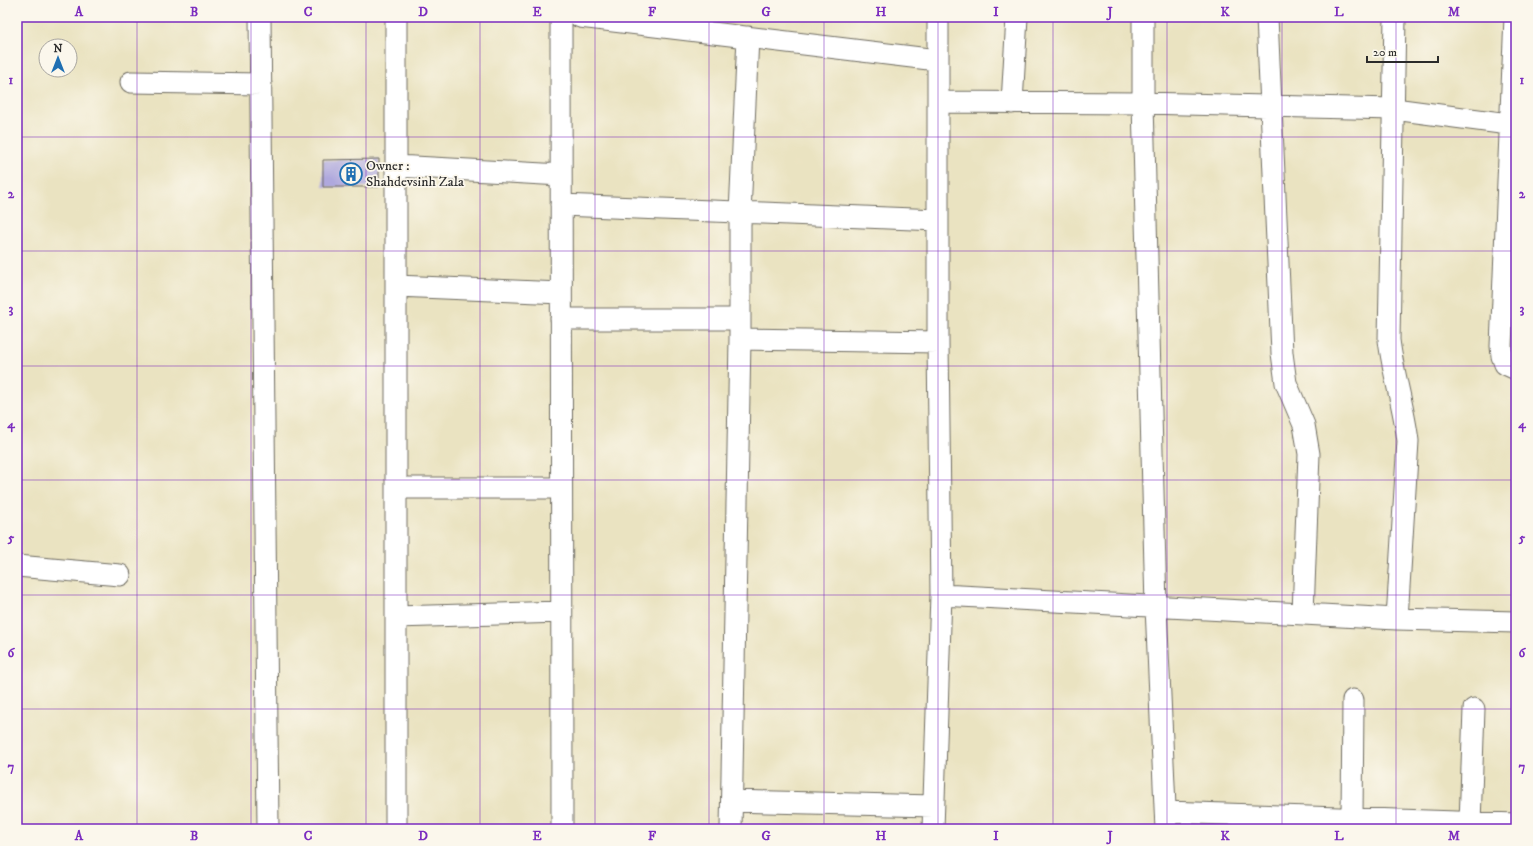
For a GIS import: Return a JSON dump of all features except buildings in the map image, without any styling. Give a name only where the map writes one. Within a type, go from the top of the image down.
[{"type":"street","points":[[260,17],[268,829]]},
{"type":"street","points":[[396,17],[396,829]]},
{"type":"street","points":[[561,17],[562,829]]},
{"type":"street","points":[[580,17],[937,60]]},
{"type":"street","points":[[933,829],[941,595],[938,342],[938,17]]},
{"type":"street","points":[[1012,103],[1017,17]]},
{"type":"street","points":[[1143,17],[1143,103],[1156,607],[1166,821],[1352,819],[1385,824],[1470,823],[1512,826]]},
{"type":"street","points":[[1267,17],[1282,353],[1286,383],[1304,425],[1309,454],[1303,613]]},
{"type":"street","points":[[1395,17],[1389,340],[1391,356],[1406,422],[1408,441],[1397,619]]},
{"type":"street","points":[[1515,17],[1513,125],[1501,346],[1505,364],[1516,369]]},
{"type":"street","points":[[731,829],[740,339],[740,213],[748,37]]},
{"type":"street","points":[[131,82],[261,84]]},
{"type":"street","points":[[938,102],[1143,103],[1394,109],[1513,125]]},
{"type":"street","points":[[396,166],[561,174]]},
{"type":"street","points":[[561,205],[938,220]]},
{"type":"street","points":[[396,286],[561,293]]},
{"type":"street","points":[[561,319],[740,319]]},
{"type":"street","points":[[740,339],[938,342]]},
{"type":"street","points":[[396,488],[561,488]]},
{"type":"street","points":[[17,566],[120,575]]},
{"type":"street","points":[[941,595],[1397,619],[1516,622]]},
{"type":"street","points":[[396,617],[561,612]]},
{"type":"street","points":[[1352,819],[1353,700]]},
{"type":"street","points":[[1470,823],[1474,709]]},
{"type":"street","points":[[732,801],[934,806]]},
{"type":"place","name":"Owner : Shahdevsinh Zala","points":[[351,174]]}]
